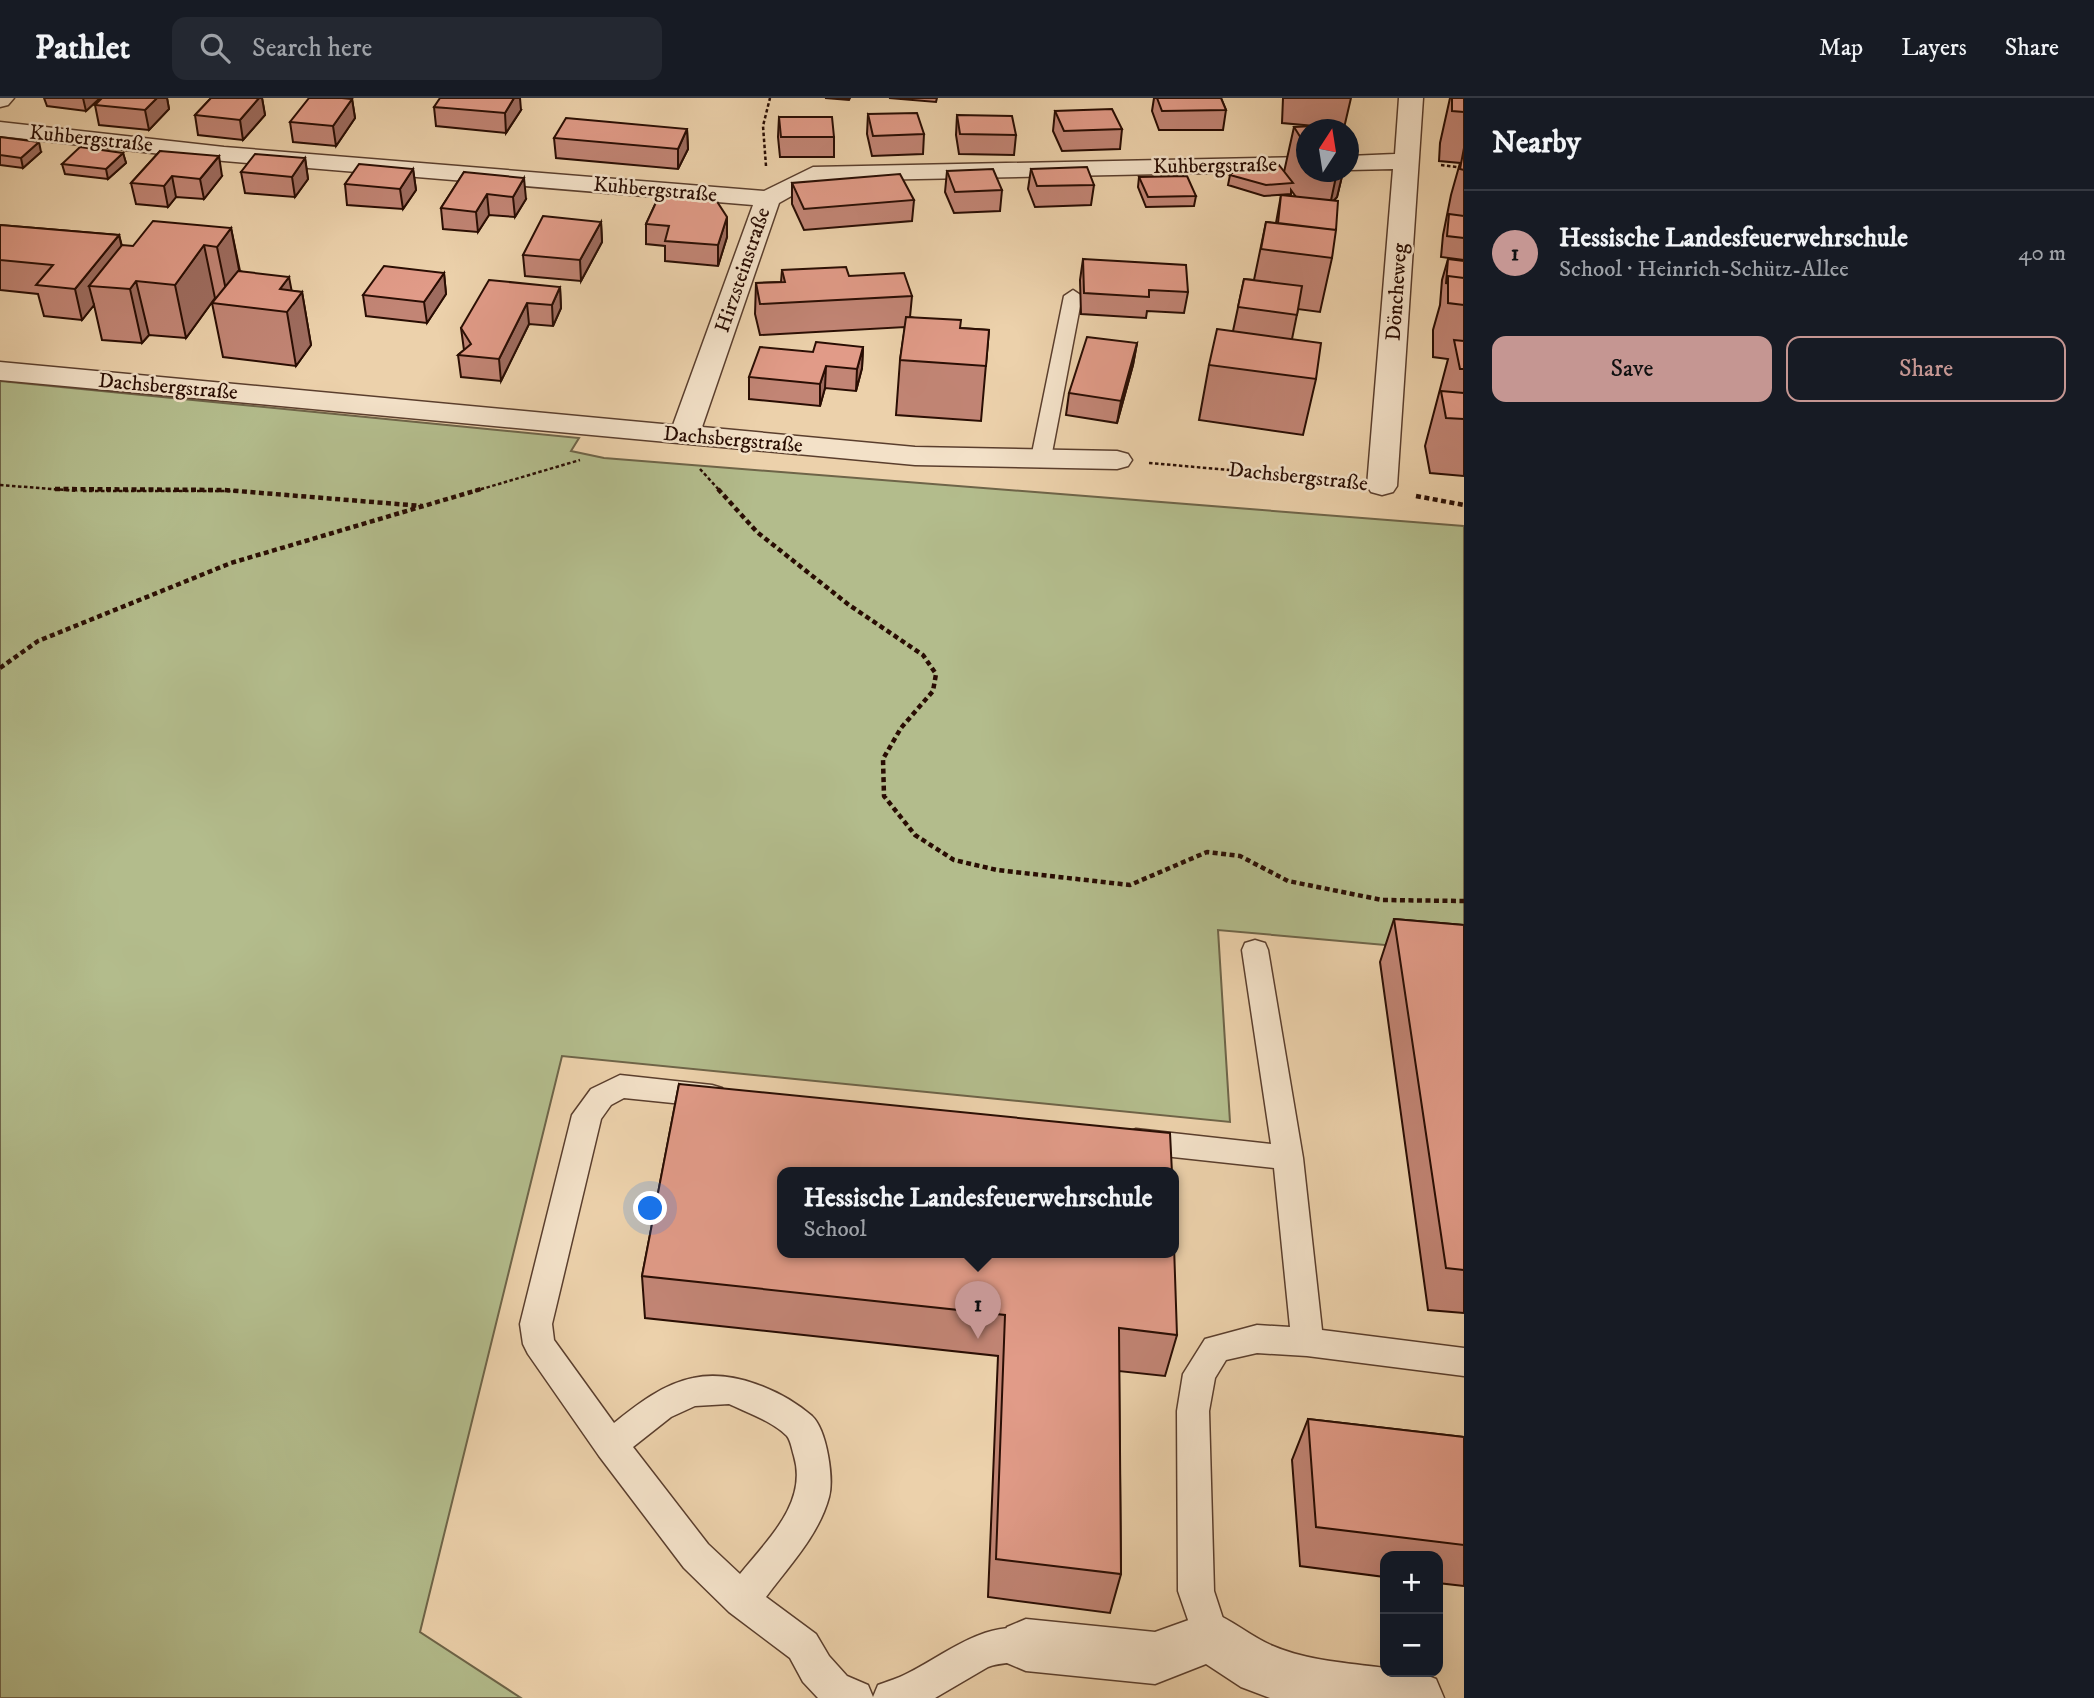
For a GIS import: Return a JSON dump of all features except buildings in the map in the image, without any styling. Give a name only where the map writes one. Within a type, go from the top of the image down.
[{"type":"street","name":"Döncheweg","points":[[1382,486],[1411,98]]},
{"type":"street","name":"Kuhbergstraße","points":[[0,129],[224,154],[768,200],[813,174],[1296,164]]},
{"type":"street","points":[[1359,163],[1407,161]]},
{"type":"street","name":"Hirzsteinstraße","points":[[684,436],[768,200]]},
{"type":"street","name":"Dachsbergstraße","points":[[0,371],[915,456],[1117,460]]},
{"type":"street","points":[[1026,1645],[1154,1658],[1211,1637],[1261,1669],[1326,1687],[1418,1698]]},
{"type":"lane","points":[[1041,458],[1073,296]]},
{"type":"lane","points":[[1255,950],[1288,1157],[1307,1342]]},
{"type":"lane","points":[[745,1100],[620,1086],[601,1097],[587,1115],[536,1324],[539,1344],[611,1445],[696,1556],[741,1600],[803,1646],[816,1670],[834,1689],[855,1698]]},
{"type":"lane","points":[[1107,1138],[1288,1157]]},
{"type":"lane","points":[[1211,1637],[1196,1591],[1193,1411],[1199,1374],[1216,1349],[1257,1339],[1307,1342],[1464,1362]]},
{"type":"lane","points":[[611,1445],[659,1407],[693,1392],[731,1390],[770,1407],[802,1428],[816,1473],[812,1498],[798,1527],[741,1600]]},
{"type":"lane","points":[[891,1698],[916,1689],[976,1654],[997,1646],[1026,1645]]},
{"type":"path","name":"Hirzsteinstraße","points":[[768,200],[763,126],[770,98]]},
{"type":"path","points":[[684,436],[682,451],[757,532],[849,605],[923,655],[936,674],[933,691],[901,727],[883,759],[884,796],[915,835],[954,860],[996,870],[1130,885],[1207,852],[1240,856],[1288,881],[1382,900],[1464,901]]},
{"type":"path","points":[[0,668],[38,641],[230,563],[583,459]]},
{"type":"path","name":"Dachsbergstraße","points":[[1117,460],[1340,479],[1464,505]]},
{"type":"path","points":[[0,485],[78,491],[225,490],[426,506]]},
{"type":"green space","points":[[0,381],[579,438],[571,451],[604,458],[1464,526],[1464,952],[1218,930],[1230,1122],[562,1056],[420,1632],[521,1698],[0,1698]]},
{"type":"place","name":"Hessische Landesfeuerwehrschule","points":[[978,1339]]}]
